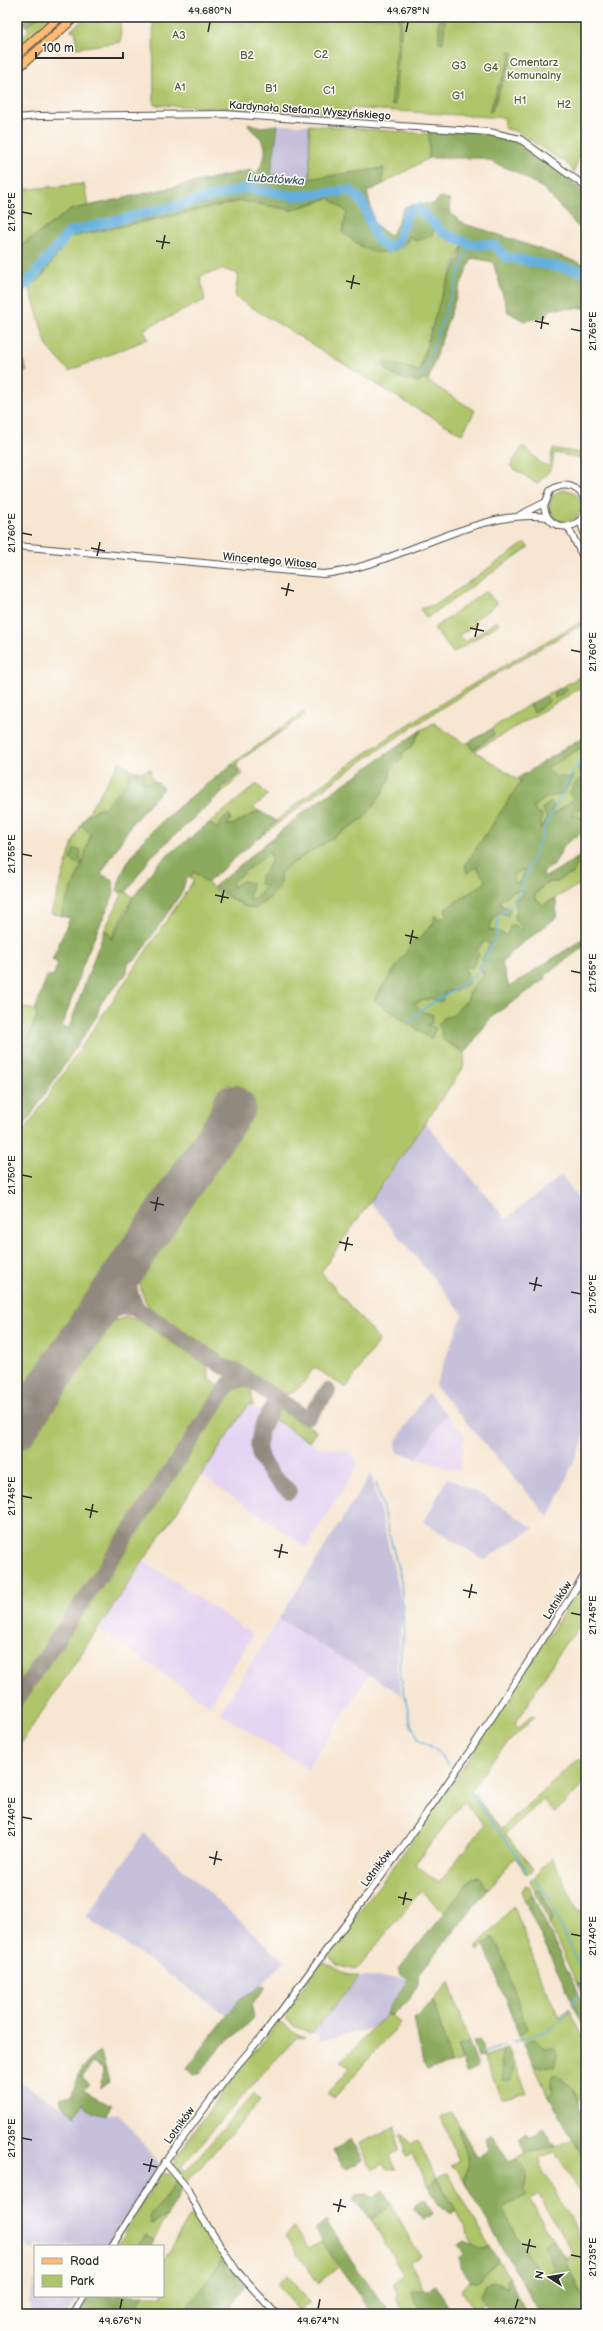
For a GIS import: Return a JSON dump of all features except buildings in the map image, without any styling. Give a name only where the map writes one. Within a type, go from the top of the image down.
[{"type":"main road","points":[[17,55],[60,17]]},
{"type":"main road","points":[[17,69],[75,17]]},
{"type":"street","name":"Kardynała Stefana Wyszyńskiego","points":[[17,118],[38,116],[224,114],[489,132],[520,139],[586,187]]},
{"type":"street","points":[[586,502],[584,496],[574,487],[561,485],[550,492],[544,503],[547,517],[556,526],[568,527],[580,521],[586,510]]},
{"type":"street","name":"Wincentego Witosa","points":[[513,518],[544,503]]},
{"type":"street","name":"Wincentego Witosa","points":[[17,546],[323,574],[359,566],[478,526],[513,518],[547,517]]},
{"type":"street","points":[[580,521],[586,538]]},
{"type":"street","points":[[568,527],[586,563]]},
{"type":"street","name":"Lotników","points":[[113,2245],[165,2162],[229,2075],[263,2035],[400,1851],[474,1745],[586,1573]]},
{"type":"street","points":[[165,2162],[184,2184],[199,2213],[236,2270],[276,2314]]},
{"type":"street","points":[[74,2314],[83,2297]]},
{"type":"shaded area","points":[[278,125],[309,125],[310,179],[300,180],[271,174]]},
{"type":"shaded area","points":[[425,1122],[506,1219],[561,1175],[586,1208],[586,1434],[549,1518],[435,1386],[463,1314],[370,1202]]},
{"type":"shaded area","points":[[428,1393],[446,1414],[417,1458],[397,1453],[396,1441]]},
{"type":"shaded area","points":[[249,1404],[316,1446],[353,1453],[358,1466],[306,1547],[201,1475]]},
{"type":"shaded area","points":[[446,1414],[465,1436],[459,1471],[417,1458]]},
{"type":"shaded area","points":[[371,1474],[400,1594],[403,1622],[401,1622],[396,1667],[402,1695],[279,1619]]},
{"type":"shaded area","points":[[447,1478],[488,1498],[534,1528],[484,1560],[424,1522]]},
{"type":"shaded area","points":[[143,1560],[253,1635],[209,1705],[97,1628]]},
{"type":"shaded area","points":[[279,1619],[369,1675],[308,1769],[220,1713]]},
{"type":"shaded area","points":[[144,1833],[284,1961],[261,1986],[239,2000],[227,2015],[86,1917]]},
{"type":"shaded area","points":[[359,1977],[409,1978],[387,2011],[386,2015],[374,2028],[319,2041],[320,2036],[311,2034]]},
{"type":"shaded area","points":[[17,2080],[75,2116],[82,2103],[90,2111],[106,2116],[118,2113],[159,2163],[109,2245],[34,2245],[34,2251],[17,2239]]},
{"type":"shaded area","points":[[34,2282],[34,2297],[77,2297],[68,2314],[31,2314],[29,2301]]},
{"type":"green space","points":[[29,17],[39,17],[26,26],[23,22]]},
{"type":"green space","points":[[39,17],[54,17],[17,47],[17,38],[20,33],[23,36],[29,30],[26,26]]},
{"type":"green space","points":[[86,17],[120,17],[121,42],[76,48],[76,32],[71,30]]},
{"type":"green space","name":"Cmentarz Komunalny","points":[[153,17],[586,17],[586,135],[574,172],[564,160],[562,161],[518,132],[504,128],[505,118],[350,108],[349,113],[154,105]]},
{"type":"green space","points":[[399,17],[402,17],[401,38],[398,38]]},
{"type":"green space","points":[[439,20],[445,21],[443,43],[439,42]]},
{"type":"green space","points":[[397,41],[400,42],[397,74],[394,74]]},
{"type":"green space","points":[[509,51],[514,53],[503,82],[501,82],[511,55]]},
{"type":"green space","points":[[394,76],[397,76],[395,105],[391,105]]},
{"type":"green space","points":[[499,84],[502,84],[492,111],[489,112]]},
{"type":"green space","points":[[248,123],[261,127],[278,125],[271,174],[300,180],[384,168],[382,181],[385,183],[367,192],[375,224],[390,236],[406,207],[420,204],[434,204],[440,197],[449,199],[451,214],[464,224],[586,265],[586,308],[551,309],[546,317],[524,321],[508,312],[493,262],[472,258],[458,291],[428,381],[423,378],[421,382],[397,377],[388,371],[385,367],[384,361],[419,371],[442,294],[460,257],[463,245],[447,239],[433,230],[432,235],[416,241],[410,236],[403,244],[387,252],[373,252],[360,246],[342,232],[347,212],[329,198],[292,210],[241,201],[70,237],[39,280],[17,294],[17,249],[70,210],[250,170],[255,174],[263,162],[265,148],[262,140],[252,130]]},
{"type":"green space","points":[[309,125],[430,134],[429,158],[385,183],[382,181],[384,168],[310,179]]},
{"type":"green space","points":[[429,128],[497,133],[520,139],[586,194],[586,236],[544,189],[514,171],[482,158],[429,158]]},
{"type":"green space","points":[[84,184],[88,206],[70,210],[17,249],[17,190]]},
{"type":"green space","points":[[329,198],[347,212],[387,254],[405,245],[410,236],[433,229],[447,239],[463,245],[442,294],[419,371],[384,362],[385,367],[392,375],[403,379],[420,382],[423,378],[475,411],[462,434],[412,406],[235,297],[238,274],[223,269],[200,276],[205,300],[144,329],[148,339],[69,371],[47,346],[29,286],[39,280],[70,237],[241,201],[292,210]]},
{"type":"green space","points":[[17,346],[27,371],[17,378]]},
{"type":"green space","points":[[523,446],[542,464],[548,466],[550,464],[552,451],[554,449],[582,453],[586,449],[586,459],[554,453],[552,468],[537,484],[510,466]]},
{"type":"green space","points":[[562,490],[568,490],[578,497],[581,506],[580,512],[574,519],[568,522],[562,522],[552,515],[549,509],[549,503],[556,493]]},
{"type":"green space","points":[[525,543],[529,547],[427,618],[420,609],[437,604]]},
{"type":"green space","points":[[486,591],[497,604],[474,620],[477,624],[459,635],[465,642],[497,621],[499,624],[453,653],[434,628]]},
{"type":"green space","points":[[584,620],[586,623],[501,671],[418,723],[337,779],[259,838],[263,832],[318,787],[354,761],[468,687]]},
{"type":"green space","points":[[586,673],[586,685],[475,751],[521,782],[465,865],[477,867],[487,882],[445,909],[447,915],[434,922],[418,940],[415,940],[374,999],[431,1039],[423,1012],[414,1003],[442,995],[468,975],[465,969],[468,966],[472,968],[479,954],[476,951],[484,941],[490,943],[479,966],[484,975],[469,992],[468,999],[442,1031],[443,1040],[465,1053],[463,1068],[321,1272],[379,1340],[346,1388],[314,1367],[299,1388],[289,1393],[275,1393],[148,1306],[141,1290],[140,1281],[144,1265],[255,1101],[228,1084],[214,1105],[205,1129],[17,1407],[17,1142],[194,880],[190,878],[194,872],[217,891],[244,906],[272,895],[278,890],[280,874],[288,866],[364,818],[380,797],[390,778],[390,770],[403,756],[400,754],[412,746],[421,730],[434,723],[465,744],[469,742],[473,750],[494,735],[491,729],[530,704],[534,712],[549,700],[545,696],[554,691],[555,698],[568,690],[564,686]]},
{"type":"green space","points":[[564,686],[568,690],[555,698],[554,691]]},
{"type":"green space","points":[[545,696],[549,700],[548,703],[534,712],[530,704]]},
{"type":"green space","points":[[303,712],[305,715],[239,761],[237,766],[231,765]]},
{"type":"green space","points":[[491,729],[494,734],[473,750],[469,742]]},
{"type":"green space","points":[[421,730],[412,746],[401,754],[404,756],[390,770],[390,778],[380,797],[364,818],[288,866],[280,874],[281,880],[274,894],[255,909],[244,906],[214,887],[302,813]],"holes":[[[270,852],[271,856],[269,866],[260,876],[260,884],[267,886],[256,898],[249,899],[252,883],[243,881],[232,887],[232,882]]]},
{"type":"green space","points":[[586,735],[586,745],[547,768],[557,778],[559,776],[567,778],[573,776],[564,793],[547,797],[533,808],[537,813],[542,814],[540,830],[547,818],[542,809],[551,802],[554,805],[551,813],[553,815],[574,799],[569,793],[576,783],[583,777],[578,769],[586,757],[587,782],[585,796],[582,803],[571,816],[578,816],[586,820],[586,830],[565,844],[554,865],[543,872],[544,878],[577,858],[577,866],[572,875],[567,875],[557,882],[544,884],[534,897],[543,905],[556,899],[557,917],[511,952],[502,964],[509,987],[586,937],[586,945],[544,976],[546,979],[491,1017],[465,1053],[443,1040],[442,1031],[438,1025],[445,1017],[452,1016],[468,999],[469,992],[484,975],[479,966],[490,944],[484,941],[476,951],[479,954],[472,968],[468,966],[465,969],[469,982],[465,986],[460,989],[449,990],[442,995],[443,1000],[438,1002],[431,998],[414,1003],[423,1012],[433,1015],[432,1023],[427,1025],[436,1028],[431,1039],[374,1000],[415,939],[418,940],[434,923],[434,916],[438,917],[438,920],[447,915],[445,909],[486,882],[477,867],[467,873],[465,865],[521,782],[518,778]],"holes":[[[525,869],[521,882],[515,883],[513,874]],[[523,890],[523,895],[515,899],[517,911],[514,918],[523,928],[522,931],[517,926],[511,925],[507,935],[488,929],[496,914],[501,912],[508,916],[510,908],[501,906],[500,900],[514,891]]]},
{"type":"green space","points":[[586,745],[586,757],[580,763],[583,777],[574,799],[553,815],[550,813],[551,803],[542,808],[547,818],[539,830],[541,814],[537,813],[532,808],[547,797],[558,795],[567,778],[557,778],[546,768]]},
{"type":"green space","points":[[120,761],[130,769],[141,772],[136,772],[104,809],[98,808],[85,818]]},
{"type":"green space","points":[[231,765],[237,766],[238,774],[222,786],[221,793],[151,857],[126,892],[117,891],[123,872],[133,854],[147,837],[163,820]]},
{"type":"green space","points":[[238,768],[243,774],[221,793],[222,786],[233,779]]},
{"type":"green space","points":[[151,769],[150,775],[154,781],[144,784],[144,771]]},
{"type":"green space","points":[[144,771],[144,783],[155,781],[164,788],[132,823],[101,874],[113,880],[114,894],[86,956],[62,1027],[69,1028],[104,931],[108,931],[111,940],[128,910],[131,900],[155,867],[163,859],[209,823],[217,829],[229,814],[231,818],[227,825],[232,825],[259,811],[277,821],[207,883],[194,872],[186,879],[182,892],[136,959],[128,963],[127,973],[100,1004],[97,1016],[17,1136],[17,1069],[37,1015],[35,1010],[47,976],[53,977],[58,963],[52,960],[70,918],[62,916],[62,911],[81,867],[79,863],[75,863],[70,859],[74,849],[81,850],[80,858],[83,865],[91,834],[81,825],[85,818],[98,808],[104,808],[127,782],[129,773]]},
{"type":"green space","points":[[257,784],[268,795],[253,808],[259,811],[232,825],[227,825],[223,818],[217,829],[209,823]]},
{"type":"green space","points":[[586,794],[586,821],[570,816],[579,809]]},
{"type":"green space","points":[[81,825],[91,833],[87,847],[85,864],[83,865],[80,858],[81,850],[74,850],[81,867],[62,916],[51,913],[73,842]]},
{"type":"green space","points":[[270,852],[272,856],[267,886],[256,898],[249,899],[252,883],[232,887],[231,882]]},
{"type":"green space","points":[[581,855],[586,863],[586,881],[543,905],[534,897],[546,884],[557,882],[577,866],[577,858]]},
{"type":"green space","points":[[526,869],[521,882],[515,884],[513,874]]},
{"type":"green space","points":[[524,890],[523,895],[515,899],[523,928],[522,931],[511,926],[507,935],[488,929],[496,914],[505,914],[499,900],[514,891]]},
{"type":"green space","points":[[119,892],[126,892],[133,897],[110,940],[104,931],[122,895]]},
{"type":"green space","points":[[17,1006],[35,1010],[37,1015],[17,1069],[17,1048],[27,1027],[17,1024]]},
{"type":"green space","points":[[127,1317],[140,1321],[207,1366],[210,1380],[221,1386],[17,1691],[17,1454],[102,1328],[112,1321]]},
{"type":"green space","points":[[238,1385],[247,1386],[251,1390],[253,1406],[249,1404],[17,1749],[17,1704],[231,1389]]},
{"type":"green space","points":[[280,1407],[316,1431],[309,1442],[275,1420],[276,1413]]},
{"type":"green space","points":[[586,1578],[586,1621],[564,1645],[515,1724],[519,1728],[531,1715],[534,1717],[495,1756],[471,1791],[501,1829],[579,1758],[586,1766],[586,1782],[555,1813],[543,1800],[505,1834],[533,1869],[527,1874],[515,1857],[488,1889],[478,1877],[472,1878],[444,1913],[421,1891],[356,1970],[337,1965],[328,1955],[330,1951],[402,1855],[474,1751]],"holes":[[[463,1802],[484,1825],[439,1883],[415,1864]]]},
{"type":"green space","points":[[552,1857],[578,1912],[586,1908],[586,1985],[577,1984],[550,1925],[553,1918],[540,1891],[535,1891],[530,1881]]},
{"type":"green space","points":[[478,1876],[488,1889],[418,1975],[417,1987],[411,1998],[392,2016],[386,2015],[387,2011],[409,1978],[401,1975],[399,1969],[472,1878]]},
{"type":"green space","points":[[525,1886],[529,1887],[532,1894],[525,1901],[521,1891]]},
{"type":"green space","points":[[540,1890],[553,1918],[550,1925],[535,1891]]},
{"type":"green space","points":[[532,1894],[586,2011],[586,2031],[525,1901]]},
{"type":"green space","points":[[514,1906],[543,1985],[560,2017],[569,2007],[586,2043],[586,2096],[579,2099],[574,2090],[553,2092],[549,2097],[534,2066],[541,2068],[544,2048],[528,2041],[525,2046],[519,2035],[527,2028],[513,1991],[484,1944],[478,1951],[477,1946]]},
{"type":"green space","points":[[493,1937],[501,1952],[527,2028],[519,2035],[484,1944]]},
{"type":"green space","points":[[325,1962],[346,1974],[359,1977],[311,2034],[287,2021],[283,2015],[321,1963]]},
{"type":"green space","points":[[449,1982],[469,2043],[458,2046],[461,2061],[451,2064],[433,2000]]},
{"type":"green space","points":[[577,1984],[586,1985],[586,2003]]},
{"type":"green space","points":[[261,1986],[266,1987],[251,2005],[254,2018],[236,2035],[224,2042],[200,2073],[193,2074],[187,2068],[239,2000]]},
{"type":"green space","points":[[433,2000],[451,2064],[427,2070],[423,2063],[414,2018]]},
{"type":"green space","points":[[386,2015],[392,2016],[400,2023],[334,2098],[327,2093],[350,2068],[341,2061]]},
{"type":"green space","points":[[279,2022],[305,2038],[297,2037],[253,2084],[181,2167],[185,2172],[254,2093],[261,2100],[187,2182],[177,2170],[175,2159],[230,2081]]},
{"type":"green space","points":[[535,2039],[544,2048],[555,2048],[558,2057],[554,2067],[534,2066],[525,2046],[527,2041]]},
{"type":"green space","points":[[479,2040],[483,2046],[484,2057],[478,2058],[473,2041]]},
{"type":"green space","points":[[469,2043],[478,2067],[466,2073],[458,2046]]},
{"type":"green space","points":[[508,2048],[514,2063],[511,2081],[503,2080],[501,2061],[504,2050]]},
{"type":"green space","points":[[504,2050],[501,2061],[511,2081],[514,2063],[527,2092],[501,2098],[484,2057]]},
{"type":"green space","points":[[98,2052],[101,2052],[109,2082],[100,2088],[103,2069],[93,2063],[82,2077],[89,2084],[83,2090],[111,2106],[106,2116],[90,2111],[82,2103],[75,2116],[62,2106],[61,2096],[71,2096],[82,2068]]},
{"type":"green space","points":[[552,2075],[558,2075],[574,2090],[579,2099],[580,2109],[586,2117],[586,2162],[549,2097],[553,2092],[550,2085]]},
{"type":"green space","points":[[452,2112],[459,2125],[459,2136],[466,2150],[468,2164],[465,2182],[459,2171],[451,2165],[459,2161],[441,2118]]},
{"type":"green space","points":[[459,2125],[477,2157],[488,2151],[485,2139],[491,2135],[510,2162],[515,2159],[519,2161],[527,2172],[524,2190],[527,2195],[504,2208],[516,2236],[544,2280],[554,2269],[545,2246],[552,2238],[566,2259],[566,2265],[586,2301],[586,2314],[540,2314],[465,2182],[467,2158],[460,2135]]},
{"type":"green space","points":[[395,2126],[398,2151],[390,2155],[395,2169],[387,2170],[383,2164],[372,2169],[359,2144]]},
{"type":"green space","points":[[544,2128],[556,2147],[525,2153],[519,2139],[526,2133],[529,2138]]},
{"type":"green space","points":[[400,2134],[403,2134],[409,2144],[418,2140],[436,2178],[448,2173],[490,2247],[483,2249],[474,2246],[451,2201],[437,2179],[429,2186],[412,2154],[406,2157]]},
{"type":"green space","points":[[351,2138],[363,2160],[347,2169],[343,2167],[333,2150]]},
{"type":"green space","points":[[573,2139],[586,2162],[586,2201],[555,2153],[539,2158],[541,2162],[540,2166],[586,2247],[586,2301],[566,2265],[566,2259],[573,2253],[538,2194],[530,2200],[552,2238],[545,2246],[554,2269],[544,2280],[516,2236],[503,2208],[526,2195],[524,2190],[526,2180],[519,2161],[515,2159],[525,2153],[556,2147]]},
{"type":"green space","points":[[161,2174],[170,2174],[177,2181],[150,2218],[152,2223],[167,2216],[154,2239],[144,2235],[139,2245],[117,2245]]},
{"type":"green space","points":[[436,2178],[456,2210],[449,2214],[439,2205],[429,2186]]},
{"type":"green space","points":[[177,2181],[182,2189],[167,2216],[152,2224],[150,2218]]},
{"type":"green space","points":[[383,2190],[391,2204],[372,2220],[354,2201],[355,2195],[366,2194],[373,2198]]},
{"type":"green space","points":[[425,2199],[433,2214],[423,2220],[413,2207]]},
{"type":"green space","points":[[391,2204],[420,2256],[410,2262],[425,2290],[415,2290],[425,2314],[405,2314],[396,2298],[399,2296],[393,2284],[403,2275],[372,2220]]},
{"type":"green space","points":[[194,2210],[224,2257],[183,2314],[132,2314],[142,2297],[164,2297],[164,2260]]},
{"type":"green space","points":[[326,2221],[349,2257],[390,2314],[373,2314],[342,2272],[315,2229]]},
{"type":"green space","points":[[294,2228],[309,2249],[322,2241],[339,2267],[318,2283],[285,2236]]},
{"type":"green space","points":[[144,2235],[154,2239],[151,2245],[139,2245]]},
{"type":"green space","points":[[465,2241],[483,2249],[490,2247],[499,2261],[476,2282],[470,2281],[463,2272],[458,2258],[464,2254],[459,2245]]},
{"type":"green space","points":[[224,2257],[245,2285],[226,2314],[183,2314]]},
{"type":"green space","points":[[499,2261],[509,2278],[506,2280],[507,2288],[499,2283],[481,2295],[485,2304],[475,2309],[461,2291],[470,2281],[476,2282]]},
{"type":"green space","points":[[288,2275],[310,2303],[299,2311],[277,2284]]},
{"type":"green space","points":[[509,2278],[527,2314],[489,2314],[481,2295],[485,2284],[493,2282],[507,2288],[506,2280]]},
{"type":"green space","points":[[435,2285],[448,2306],[437,2314],[425,2314],[410,2291],[420,2289],[429,2290]]},
{"type":"green space","points":[[88,2297],[142,2297],[132,2314],[113,2311],[103,2314],[79,2314]]},
{"type":"green space","points":[[448,2306],[453,2314],[437,2314]]},
{"type":"waterway","name":"Lubatówka","points":[[17,290],[27,284],[69,232],[246,188],[295,196],[350,190],[359,198],[365,207],[377,238],[388,248],[397,242],[408,213],[418,208],[444,233],[470,244],[495,245],[506,257],[586,272]]},
{"type":"waterway","points":[[423,375],[470,244]]},
{"type":"waterway","points":[[410,1022],[421,1010],[464,983],[478,972],[497,933],[498,917],[516,901],[547,822],[578,763],[586,759]]},
{"type":"waterway","points":[[376,1482],[401,1580],[404,1629],[399,1667],[411,1725],[420,1740],[435,1749],[449,1766]]},
{"type":"waterway","points":[[468,1790],[527,1870]]},
{"type":"waterway","points":[[534,1878],[548,1897],[585,1979],[581,1988]]},
{"type":"waterway","points":[[572,2004],[577,1995]]},
{"type":"waterway","points":[[514,2042],[552,2027],[565,2017],[569,2010]]},
{"type":"waterway","points":[[482,2054],[505,2045]]},
{"type":"taxiway","points":[[204,1154],[221,1100],[225,1095],[237,1093],[246,1103],[245,1110],[219,1131]]},
{"type":"taxiway","points":[[134,1257],[129,1278],[129,1288],[137,1309]]},
{"type":"taxiway","points":[[90,1323],[112,1310],[124,1308],[137,1309],[222,1366],[238,1372],[303,1416],[309,1416],[328,1391]]},
{"type":"taxiway","points":[[17,1699],[229,1384],[241,1379],[250,1381]]},
{"type":"taxiway","points":[[277,1399],[262,1426],[259,1438],[259,1448],[261,1458],[267,1469],[289,1491]]},
{"type":"runway","points":[[17,1430],[236,1107]]},
{"type":"park label","name":"A3","points":[[179,35]]},
{"type":"park label","name":"C2","points":[[321,54]]},
{"type":"park label","name":"B2","points":[[247,55]]},
{"type":"park label","name":"G3","points":[[459,65]]},
{"type":"park label","name":"G4","points":[[491,67]]},
{"type":"park label","name":"A1","points":[[180,87]]},
{"type":"park label","name":"B1","points":[[271,88]]},
{"type":"park label","name":"C1","points":[[329,90]]},
{"type":"park label","name":"G1","points":[[458,95]]},
{"type":"park label","name":"H1","points":[[520,100]]},
{"type":"park label","name":"H2","points":[[564,104]]}]
